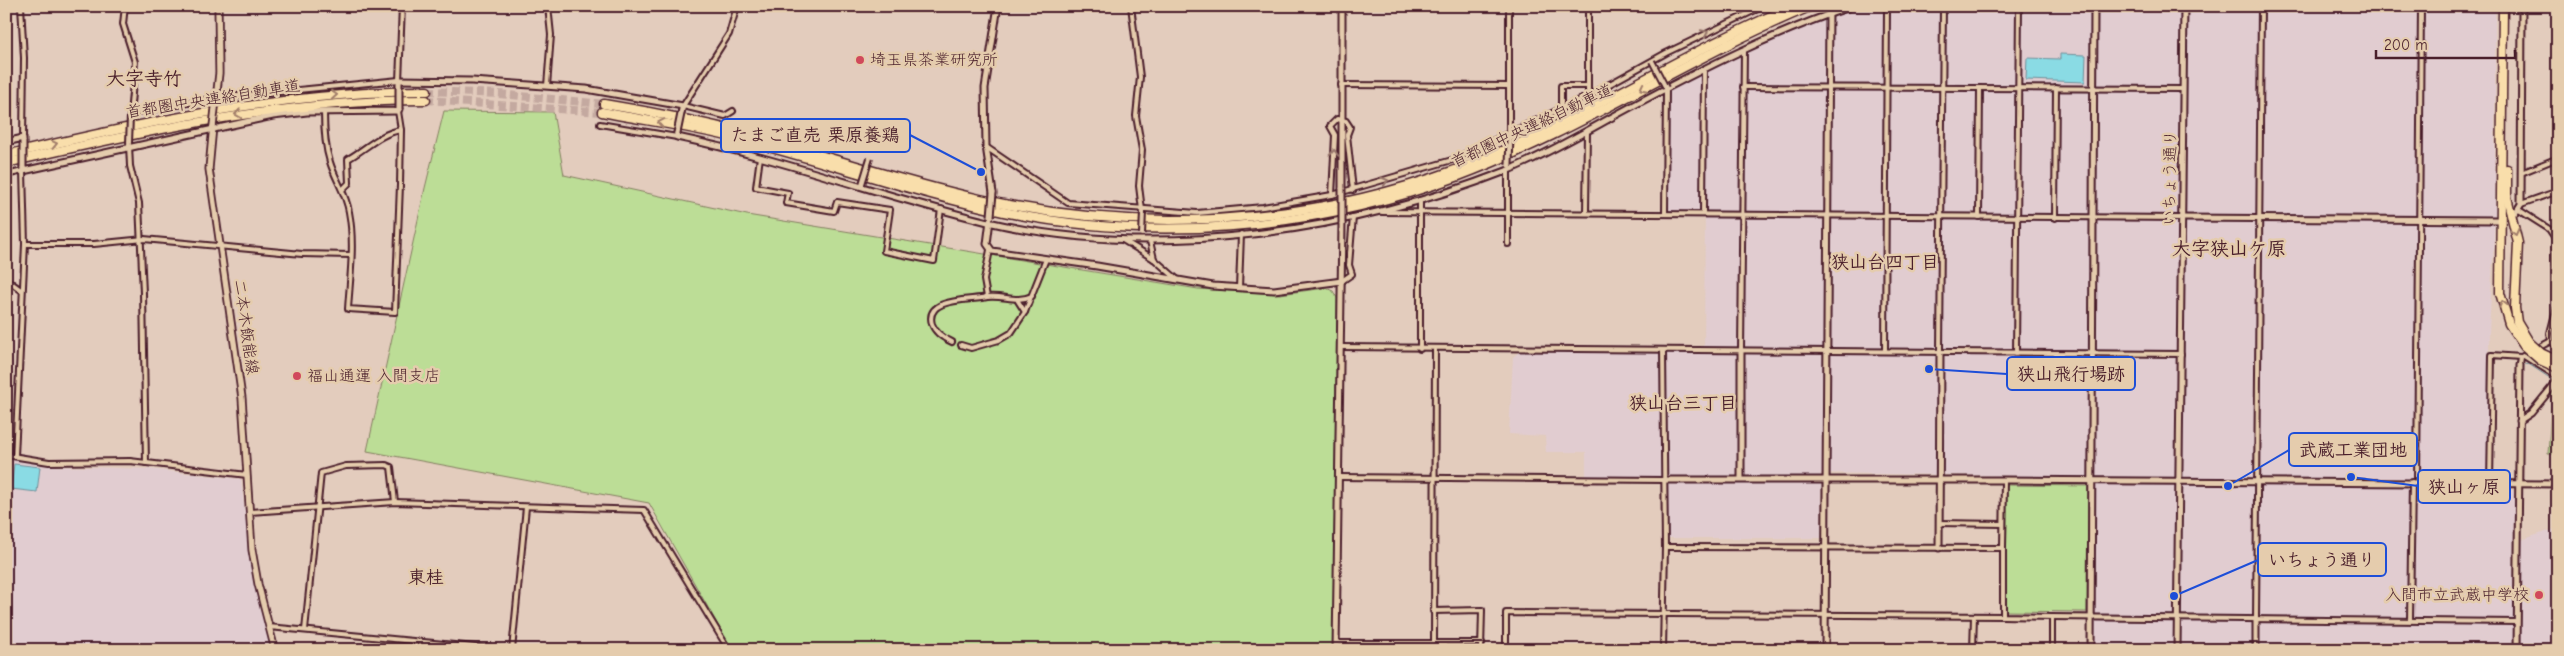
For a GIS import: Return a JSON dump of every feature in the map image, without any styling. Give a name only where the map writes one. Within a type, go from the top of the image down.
[{"type":"highway","name":"首都圏中央連絡自動車道","points":[[604,104],[720,127],[950,192],[1016,207],[1119,220],[1229,219],[1288,212],[1364,198],[1454,170],[1548,129],[1705,46],[1794,6]]},
{"type":"highway","name":"首都圏中央連絡自動車道","points":[[602,112],[729,136],[949,199],[1024,216],[1118,226],[1229,226],[1336,211],[1396,196],[1456,177],[1551,136],[1735,40],[1812,6]]},
{"type":"highway","points":[[2506,7],[2500,293],[2509,324],[2540,360],[2558,368]]},
{"type":"highway","points":[[2506,7],[2507,197],[2518,243],[2515,308],[2517,322],[2527,344],[2558,361]]},
{"type":"highway","name":"首都圏中央連絡自動車道","points":[[6,155],[110,131],[229,107],[351,94],[427,91]]},
{"type":"highway","name":"首都圏中央連絡自動車道","points":[[6,163],[156,129],[230,115],[351,102],[426,100]]},
{"type":"main road","name":"二本木飯能線","points":[[218,6],[219,72],[209,169],[242,398],[254,568],[276,650]]},
{"type":"street","points":[[15,456],[21,290],[25,244],[23,169],[24,58],[21,6]]},
{"type":"street","points":[[125,6],[123,24],[135,62],[129,145],[130,166],[139,195],[144,302],[146,463]]},
{"type":"street","points":[[324,112],[325,140],[330,162],[343,189],[349,212],[351,255],[348,309],[395,312],[401,130],[399,81],[402,6]]},
{"type":"street","points":[[547,86],[551,35],[548,6]]},
{"type":"street","points":[[677,135],[683,107],[729,34],[736,6]]},
{"type":"street","points":[[987,297],[984,280],[990,250],[987,244],[994,192],[986,146],[986,88],[998,6]]},
{"type":"street","points":[[1131,6],[1140,77],[1136,116],[1142,150],[1139,186],[1143,211],[1143,237]]},
{"type":"street","points":[[1336,650],[1342,281],[1340,119],[1342,6]]},
{"type":"street","points":[[1508,244],[1509,6]]},
{"type":"street","points":[[1588,6],[1588,96]]},
{"type":"street","points":[[986,146],[1068,203],[1143,211],[1197,213],[1263,208],[1353,190],[1452,160],[1509,136],[1588,96],[1666,53],[1764,6]]},
{"type":"street","points":[[600,124],[677,135],[990,222],[1121,239],[1143,237],[1150,240],[1241,234],[1352,217],[1420,201],[1508,168],[1587,131],[1704,69],[1829,10],[1853,6]]},
{"type":"street","points":[[1885,351],[1887,6]]},
{"type":"street","points":[[1939,548],[1944,6]]},
{"type":"street","points":[[2016,353],[2020,6]]},
{"type":"street","points":[[2091,650],[2093,353],[2091,88],[2094,6]]},
{"type":"street","name":"いちょう通り","points":[[2177,650],[2184,6]]},
{"type":"street","points":[[2256,650],[2261,6]]},
{"type":"street","points":[[2410,620],[2415,482],[2420,218],[2421,6]]},
{"type":"street","points":[[2522,6],[2521,204],[2517,211],[2554,235],[2557,283],[2556,314],[2550,328],[2552,341],[2558,351]]},
{"type":"street","points":[[1825,650],[1829,10]]},
{"type":"street","points":[[1741,479],[1744,50]]},
{"type":"street","points":[[1652,61],[1666,88],[1665,214]]},
{"type":"street","points":[[1703,214],[1704,69]]},
{"type":"street","points":[[130,115],[216,99],[399,81],[586,89],[725,116],[733,112]]},
{"type":"street","points":[[1341,85],[1509,86]]},
{"type":"street","points":[[1560,110],[1561,86],[1588,86]]},
{"type":"street","points":[[1743,87],[2184,89]]},
{"type":"street","points":[[2055,218],[2056,88]]},
{"type":"street","points":[[1980,89],[1980,217]]},
{"type":"street","points":[[6,175],[23,169],[129,145],[273,116],[324,112],[399,110]]},
{"type":"street","points":[[1332,195],[1335,135],[1330,126],[1334,120],[1346,120],[1350,127],[1347,135],[1353,190]]},
{"type":"street","points":[[343,189],[349,183],[348,159],[370,147],[387,132],[401,130]]},
{"type":"street","points":[[1586,213],[1587,131]]},
{"type":"street","points":[[6,142],[23,140]]},
{"type":"street","points":[[760,158],[756,187],[788,193],[786,204],[834,211],[837,202],[890,210],[884,251],[934,261],[941,209]]},
{"type":"street","points":[[862,185],[870,158]]},
{"type":"street","points":[[2521,173],[2558,158]]},
{"type":"street","points":[[2521,204],[2558,191]]},
{"type":"street","points":[[1420,201],[1420,349]]},
{"type":"street","points":[[1376,212],[2497,220]]},
{"type":"street","points":[[990,250],[1133,271],[1178,281],[1274,290],[1342,281],[1352,274],[1349,265],[1352,217]]},
{"type":"street","points":[[1238,288],[1241,234]]},
{"type":"street","points":[[1121,239],[1154,259],[1178,281]]},
{"type":"street","points":[[25,244],[94,244],[140,240],[302,254],[351,255]]},
{"type":"street","points":[[1150,240],[1154,259]]},
{"type":"street","points":[[961,345],[971,348],[1005,338],[1016,328],[1032,296],[1046,259]]},
{"type":"street","points":[[6,278],[21,290]]},
{"type":"street","points":[[952,342],[942,337],[934,328],[932,321],[935,309],[943,303],[1000,296],[1018,301],[1032,296]]},
{"type":"street","points":[[1018,301],[1025,312]]},
{"type":"street","points":[[2517,650],[2520,365],[2522,356],[2544,343],[2552,341]]},
{"type":"street","points":[[1340,347],[2181,354]]},
{"type":"street","points":[[1434,647],[1435,349]]},
{"type":"street","points":[[1663,350],[1665,547],[1663,650]]},
{"type":"street","points":[[2490,483],[2492,355],[2522,356],[2558,378],[2531,413],[2519,422]]},
{"type":"street","points":[[6,455],[49,462],[146,463],[248,475]]},
{"type":"street","points":[[305,630],[321,473],[346,466],[378,463],[392,467],[394,502]]},
{"type":"street","points":[[1338,477],[2558,484]]},
{"type":"street","points":[[2003,616],[2004,480]]},
{"type":"street","points":[[250,512],[394,502],[644,510],[729,650]]},
{"type":"street","points":[[512,650],[526,507]]},
{"type":"street","points":[[1939,523],[2004,524]]},
{"type":"street","points":[[1665,547],[2003,548]]},
{"type":"street","points":[[1433,611],[1482,610],[1482,650]]},
{"type":"street","points":[[1506,650],[1506,613],[2177,617],[2517,622]]},
{"type":"street","points":[[1973,650],[1974,616]]},
{"type":"street","points":[[2052,617],[2052,650]]},
{"type":"street","points":[[269,627],[506,650]]},
{"type":"street","points":[[1336,643],[1434,647],[1482,643]]},
{"type":"shaded area","points":[[1859,6],[2495,6],[2495,217],[2489,333],[2489,486],[2510,487],[2514,492],[2513,618],[2413,619],[2412,624],[2513,625],[2513,650],[2094,650],[2095,477],[1821,473],[1821,538],[1666,538],[1666,478],[1586,477],[1586,452],[1546,452],[1545,436],[1509,434],[1513,357],[1519,352],[1704,352],[1705,213],[1667,211],[1668,90],[1756,47]]},
{"type":"shaded area","points":[[6,458],[53,466],[148,469],[241,479],[251,566],[272,650],[28,650],[6,648]]},
{"type":"shaded area","name":"入間市立武蔵中学校","points":[[2558,528],[2558,650],[2520,650],[2521,540]]},
{"type":"shaded area","points":[[1338,645],[1426,645],[1431,650],[1339,650]]},
{"type":"green space","points":[[444,111],[553,112],[564,175],[747,215],[1198,289],[1280,294],[1326,288],[1333,291],[1337,298],[1333,650],[732,650],[649,503],[367,451],[425,188]]},
{"type":"green space","points":[[2558,387],[2558,454],[2548,454],[2552,395]]},
{"type":"green space","points":[[2007,485],[2088,486],[2087,612],[2006,611]]},
{"type":"water","points":[[2060,54],[2086,55],[2085,82],[2026,80],[2027,58],[2060,59]]},
{"type":"water","points":[[14,464],[40,467],[37,492],[11,489]]},
{"type":"waterway","points":[[2524,365],[2527,363],[2553,380]]},
{"type":"tunnel","points":[[427,91],[499,94],[604,104]]},
{"type":"tunnel","points":[[426,100],[602,112]]},
{"type":"tunnel","points":[[952,342],[961,345]]},
{"type":"place","name":"埼玉県茶業研究所","points":[[860,60]]},
{"type":"place","name":"たまご直売 栗原養鶏","points":[[981,172]]},
{"type":"place","name":"狭山飛行場跡","points":[[1929,369]]},
{"type":"place","name":"福山通運 入間支店","points":[[297,376]]},
{"type":"place","name":"狭山ヶ原","points":[[2351,477]]},
{"type":"place","name":"武蔵工業団地","points":[[2228,486]]},
{"type":"place","name":"入間市立武蔵中学校","points":[[2539,595]]},
{"type":"place","name":"いちょう通り","points":[[2174,596]]},
{"type":"district","name":"大字寺竹","points":[[144,79]]},
{"type":"district","name":"大字狭山ケ原","points":[[2229,249]]},
{"type":"district","name":"狭山台四丁目","points":[[1885,262]]},
{"type":"district","name":"狭山台三丁目","points":[[1683,403]]},
{"type":"district","name":"東桂","points":[[426,577]]}]
